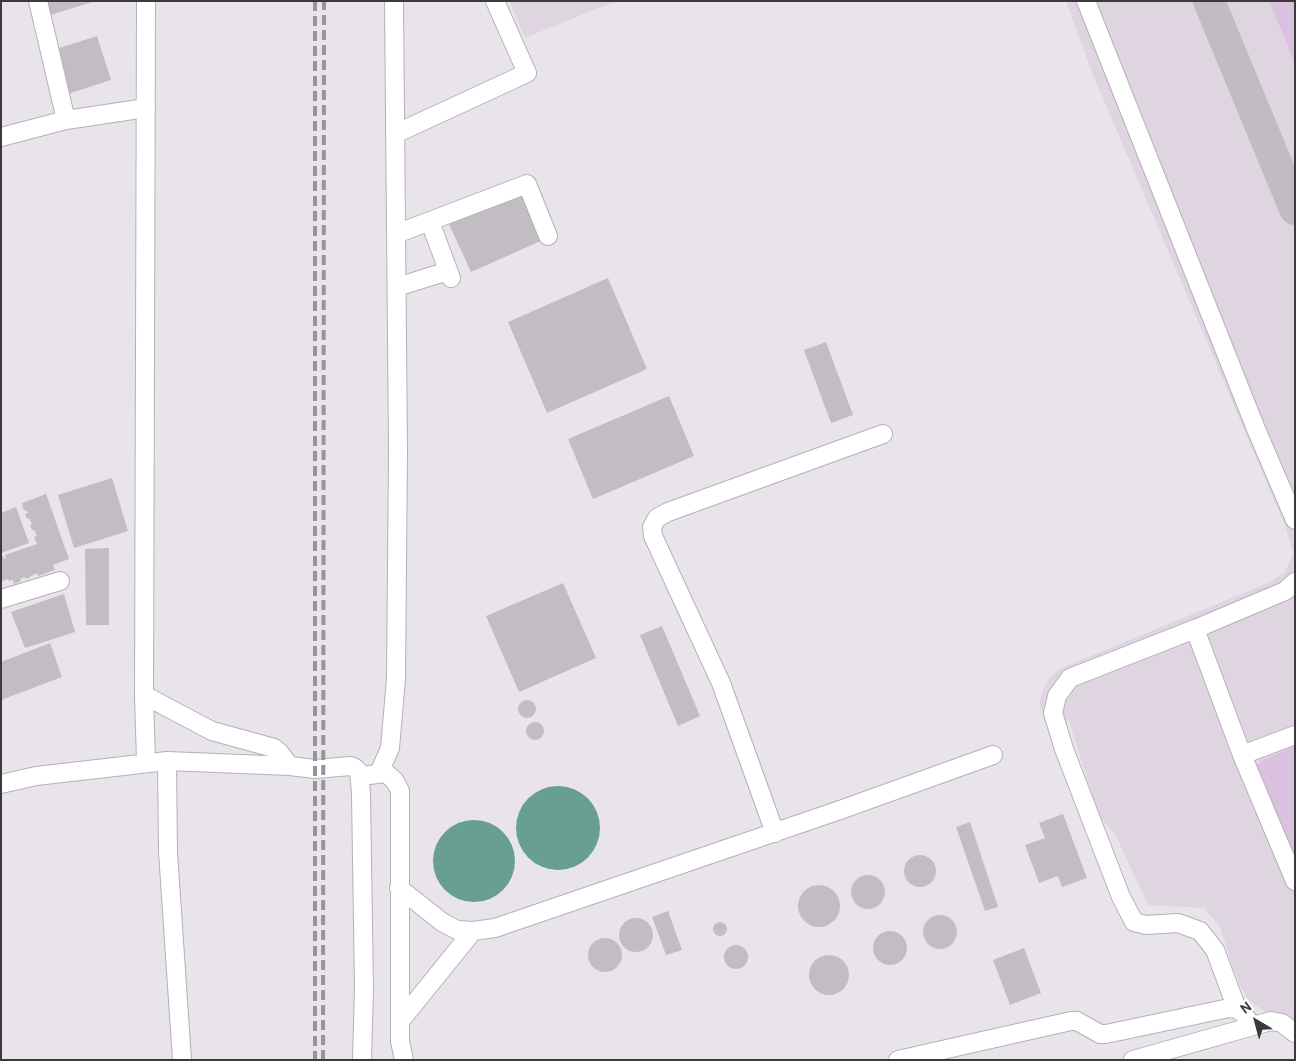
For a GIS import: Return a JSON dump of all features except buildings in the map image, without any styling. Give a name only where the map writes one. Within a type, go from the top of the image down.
[{"type":"street","points":[[38,1],[66,120]]},
{"type":"street","points":[[146,1],[144,695],[146,763]]},
{"type":"street","points":[[379,773],[390,748],[396,679],[398,461],[394,1]]},
{"type":"street","points":[[395,134],[527,73],[495,1]]},
{"type":"street","points":[[1086,1],[1256,429],[1295,520]]},
{"type":"street","points":[[1,137],[66,120],[146,108]]},
{"type":"street","points":[[396,234],[527,184],[548,236]]},
{"type":"street","points":[[396,287],[450,274],[430,222]]},
{"type":"street","points":[[775,833],[721,683],[653,536],[652,527],[658,518],[668,512],[883,434]]},
{"type":"street","points":[[1,599],[60,580]]},
{"type":"street","points":[[1237,1009],[1216,950],[1200,931],[1178,922],[1146,925],[1134,922],[1117,888],[1064,749],[1053,713],[1057,696],[1070,678],[1285,591],[1295,582]]},
{"type":"street","points":[[1195,628],[1242,755],[1295,881]]},
{"type":"street","points":[[144,695],[212,731],[274,748],[280,752],[290,766]]},
{"type":"street","points":[[1242,755],[1295,734]]},
{"type":"street","points":[[399,888],[450,927],[463,932],[504,925],[775,833],[993,755]]},
{"type":"street","points":[[167,761],[168,852],[182,1060]]},
{"type":"street","points":[[1,784],[36,776],[167,761],[325,769],[351,766],[355,768],[359,772],[364,989],[362,1060]]},
{"type":"street","points":[[359,777],[386,773],[398,785],[400,791],[400,1048],[404,1060]]},
{"type":"street","points":[[401,1020],[473,931]]},
{"type":"street","points":[[898,1060],[1071,1021],[1076,1021],[1100,1034],[1106,1034],[1221,1009],[1237,1009],[1243,1013],[1252,1026]]},
{"type":"street","points":[[1133,1060],[1167,1055],[1271,1021],[1276,1021],[1295,1033]]},
{"type":"shaded area","points":[[509,1],[616,1],[525,38]]},
{"type":"shaded area","points":[[1066,1],[1295,1],[1295,1023],[1266,1012],[1247,998],[1233,968],[1220,927],[1204,908],[1148,905],[1115,834],[1099,816],[1069,721],[1047,728],[1039,702],[1047,681],[1059,669],[1268,583],[1285,572],[1293,554],[1286,528],[1091,70]]},
{"type":"shaded area","points":[[1269,1],[1295,1],[1295,63]]},
{"type":"shaded area","points":[[1295,746],[1295,868],[1255,770],[1257,765],[1265,759]]},
{"type":"shaded area","points":[[558,786],[581,793],[593,805],[600,828],[593,851],[581,863],[558,870],[535,863],[523,851],[516,828],[523,805],[535,793]]},
{"type":"shaded area","points":[[474,820],[490,824],[503,832],[511,845],[515,861],[511,877],[503,890],[490,898],[474,902],[458,898],[445,890],[437,877],[433,861],[437,845],[445,832],[458,824]]},
{"type":"taxiway","points":[[1209,1],[1295,209]]},
{"type":"railway","points":[[315,1],[315,1060]]},
{"type":"railway","points":[[323,1060],[324,1]]}]
